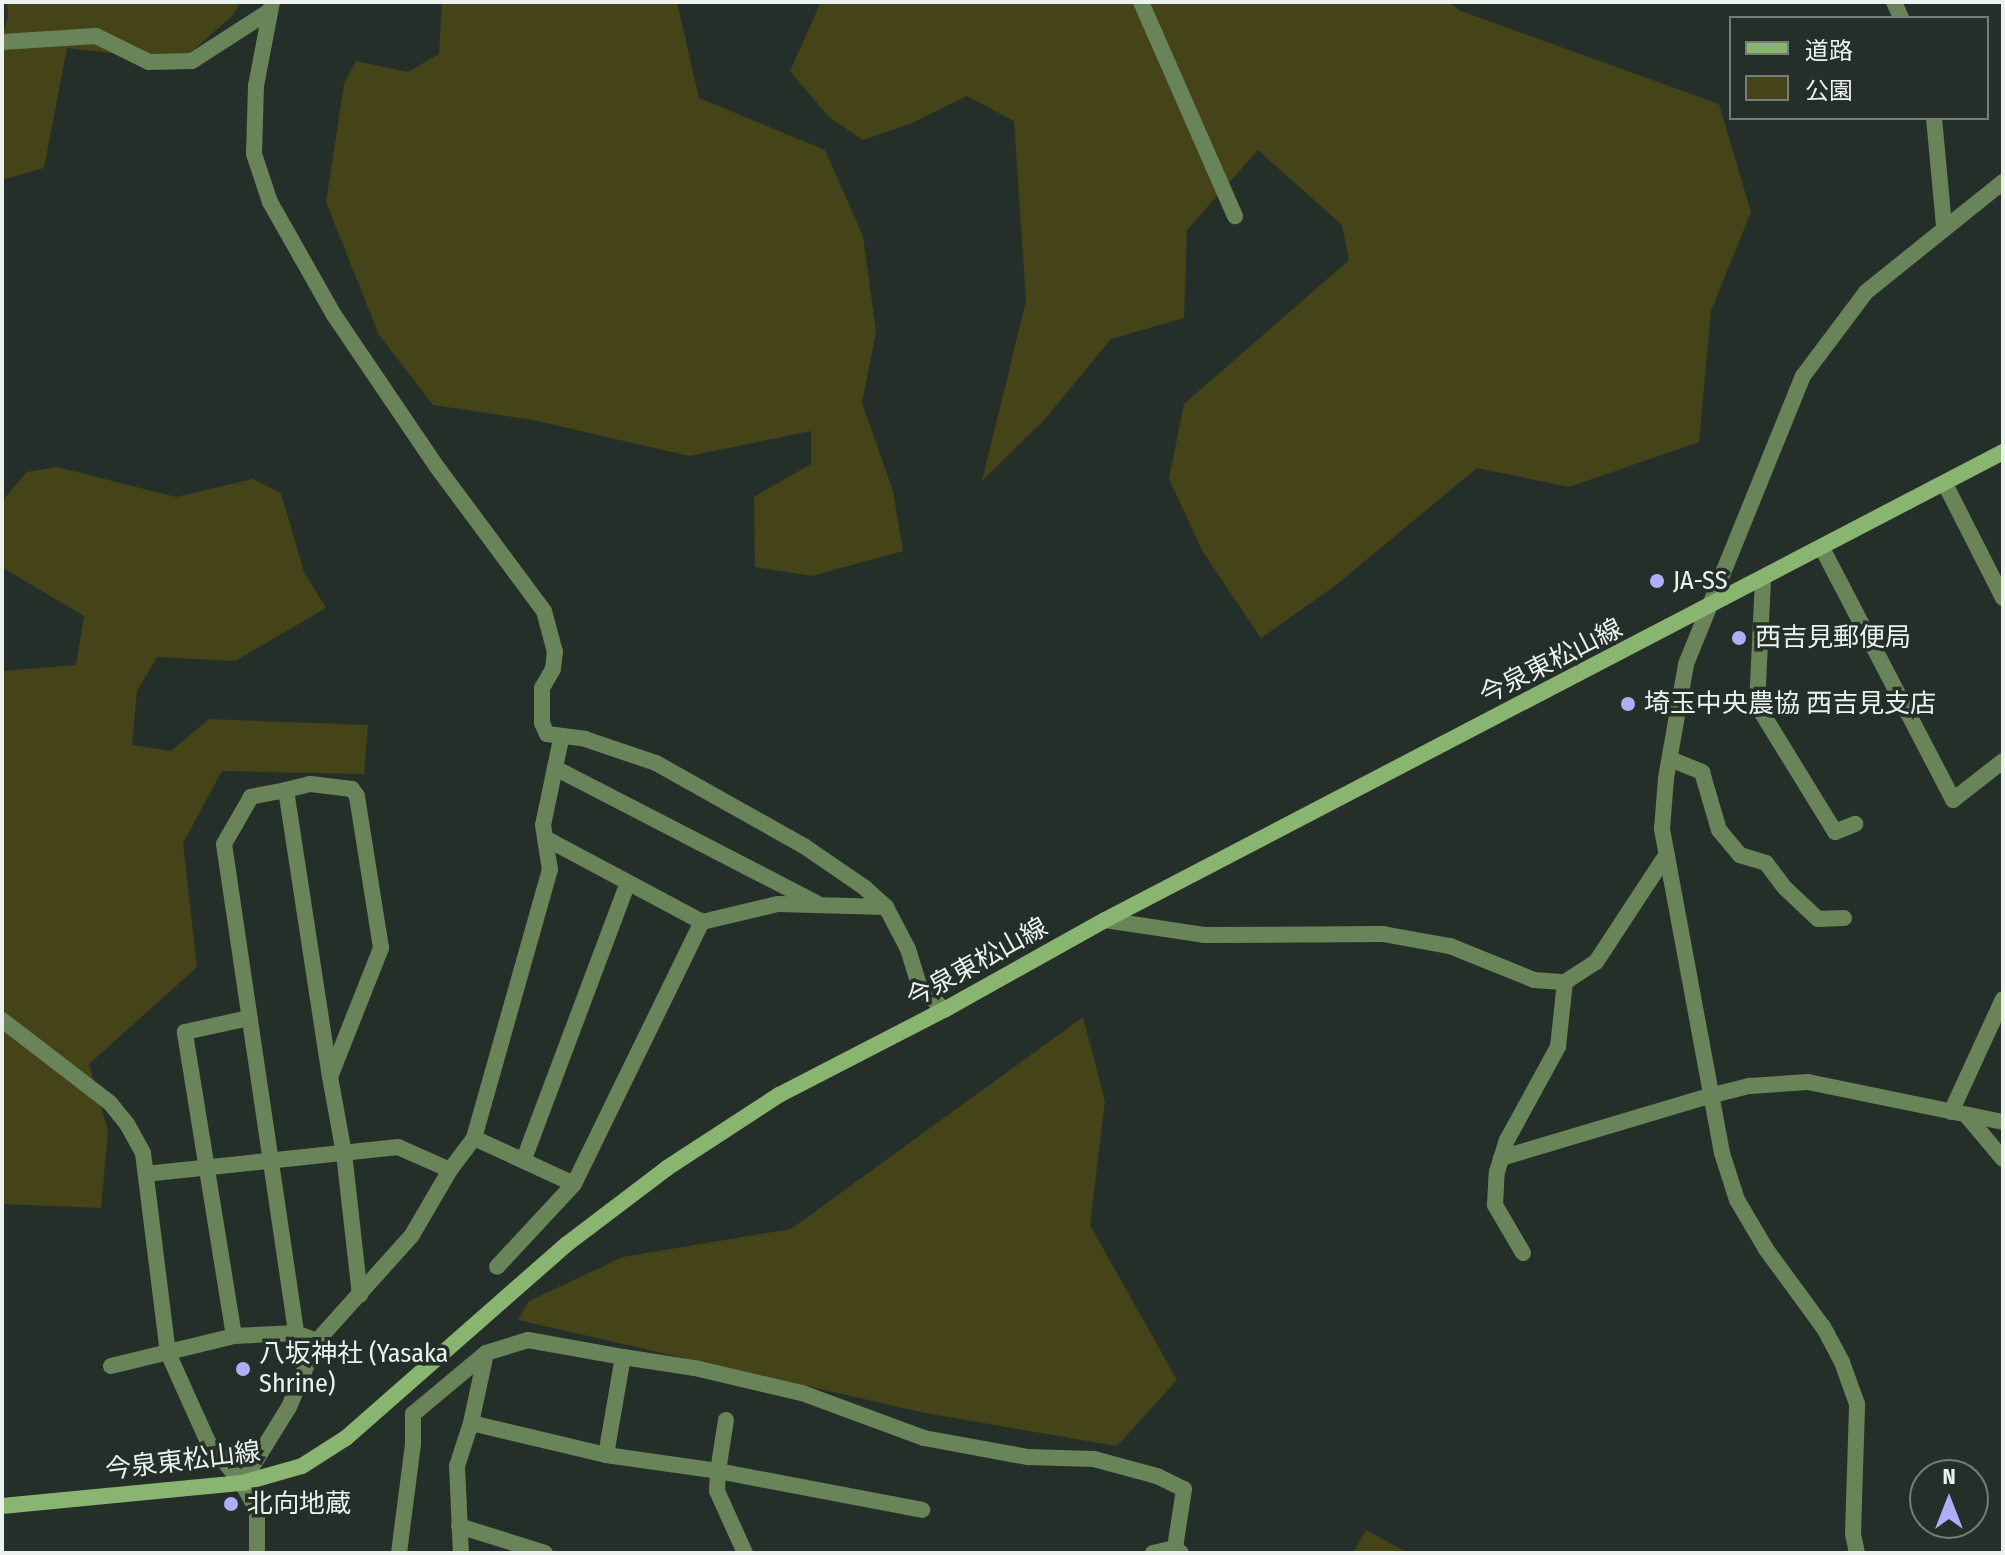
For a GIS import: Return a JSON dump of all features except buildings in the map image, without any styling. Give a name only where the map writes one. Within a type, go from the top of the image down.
[{"type":"main road","name":"今泉東松山線","points":[[2,1506],[242,1483],[302,1466],[346,1438],[567,1244],[667,1168],[779,1095],[944,1010],[1105,920],[2003,452]]},
{"type":"street","points":[[1141,2],[1235,216]]},
{"type":"street","points":[[2,42],[96,36],[149,62],[192,61],[270,7]]},
{"type":"street","points":[[270,7],[256,86],[254,154],[270,202],[334,315],[437,467],[544,611],[555,652],[553,669],[542,688],[542,723],[547,734],[561,739],[585,739],[656,763],[804,846],[886,907],[908,949],[919,985],[944,1010]]},
{"type":"street","points":[[1934,120],[1944,225]]},
{"type":"street","points":[[1857,1553],[1853,1534],[1857,1404],[1842,1362],[1823,1327],[1766,1249],[1737,1200],[1722,1153],[1662,829],[1686,664],[1803,376],[1866,292],[1944,225],[2003,182]]},
{"type":"street","points":[[1945,484],[2003,598]]},
{"type":"street","points":[[1822,548],[1953,800],[2003,761]]},
{"type":"street","points":[[1763,579],[1757,705],[1835,832],[1855,824]]},
{"type":"street","points":[[242,1483],[284,1417],[317,1341],[412,1235],[450,1170],[474,1138],[550,870],[543,825],[561,739]]},
{"type":"street","points":[[1670,759],[1702,772],[1719,830],[1740,855],[1766,863],[1785,888],[1818,919],[1844,918]]},
{"type":"street","points":[[555,768],[821,905]]},
{"type":"street","points":[[296,1333],[224,844],[251,797],[310,784],[352,789],[357,796],[381,948],[330,1077]]},
{"type":"street","points":[[286,790],[344,1153],[360,1295]]},
{"type":"street","points":[[545,838],[702,922],[778,904],[886,907]]},
{"type":"street","points":[[1105,920],[1204,935],[1383,934],[1450,946],[1534,980],[1565,982],[1596,962],[1667,854]]},
{"type":"street","points":[[524,1159],[628,883]]},
{"type":"street","points":[[497,1267],[574,1184],[702,922]]},
{"type":"street","points":[[1523,1253],[1495,1205],[1501,1158],[1507,1140],[1558,1047],[1565,982]]},
{"type":"street","points":[[1959,1114],[2003,999]]},
{"type":"street","points":[[234,1336],[185,1032],[249,1018]]},
{"type":"street","points":[[2,1020],[110,1103],[143,1153],[168,1353],[208,1442],[242,1483],[257,1510],[257,1553]]},
{"type":"street","points":[[1501,1158],[1750,1086],[1808,1082],[2003,1122]]},
{"type":"street","points":[[1959,1114],[2003,1159]]},
{"type":"street","points":[[474,1138],[574,1184]]},
{"type":"street","points":[[147,1174],[398,1147],[450,1170]]},
{"type":"street","points":[[111,1366],[234,1336],[296,1333],[317,1341]]},
{"type":"street","points":[[413,1414],[486,1353],[528,1340],[695,1368],[802,1393],[924,1438],[1028,1457],[1094,1459],[1157,1476],[1184,1489],[1178,1551],[1153,1553]]},
{"type":"street","points":[[461,1553],[457,1466],[471,1423],[486,1353]]},
{"type":"street","points":[[606,1455],[623,1357]]},
{"type":"street","points":[[386,1403],[413,1414]]},
{"type":"street","points":[[399,1553],[413,1444],[413,1414]]},
{"type":"street","points":[[726,1420],[717,1491],[745,1553]]},
{"type":"street","points":[[471,1423],[606,1455],[718,1471],[922,1510]]},
{"type":"street","points":[[459,1526],[545,1553]]},
{"type":"green space","points":[[7,2],[241,2],[232,16],[181,61],[67,48],[44,168],[2,180],[2,36],[8,17]]},
{"type":"green space","points":[[442,2],[677,2],[699,98],[825,150],[863,236],[876,332],[862,403],[893,491],[903,551],[812,576],[755,567],[754,497],[811,464],[811,431],[689,456],[533,420],[433,405],[379,335],[326,202],[344,84],[356,61],[408,72],[439,54]]},
{"type":"green space","points":[[821,2],[1448,2],[1461,11],[1719,104],[1751,212],[1711,311],[1699,442],[1569,487],[1477,468],[1336,585],[1261,638],[1203,552],[1169,479],[1184,404],[1349,260],[1342,225],[1258,150],[1187,230],[1184,318],[1111,339],[1045,419],[982,481],[1026,301],[1014,121],[967,96],[912,123],[863,140],[829,117],[790,71]]},
{"type":"green space","points":[[57,467],[176,497],[253,479],[281,493],[304,572],[326,608],[235,661],[157,657],[137,691],[132,745],[171,751],[209,719],[368,725],[364,774],[222,771],[183,843],[197,967],[89,1064],[108,1131],[101,1208],[2,1204],[2,671],[76,665],[84,616],[3,568],[2,501],[27,472]]},
{"type":"green space","points":[[1083,1017],[1105,1101],[1090,1225],[1177,1380],[1117,1446],[925,1413],[518,1320],[529,1301],[623,1257],[791,1229]]},
{"type":"green space","points":[[1366,1530],[1408,1553],[1353,1553]]},
{"type":"place","name":"JA-SS","points":[[1657,581]]},
{"type":"place","name":"西吉見郵便局","points":[[1739,638]]},
{"type":"place","name":"埼玉中央農協 西吉見支店","points":[[1628,704]]},
{"type":"place","name":"八坂神社 (Yasaka Shrine)","points":[[243,1369]]},
{"type":"place","name":"北向地蔵","points":[[231,1504]]}]
